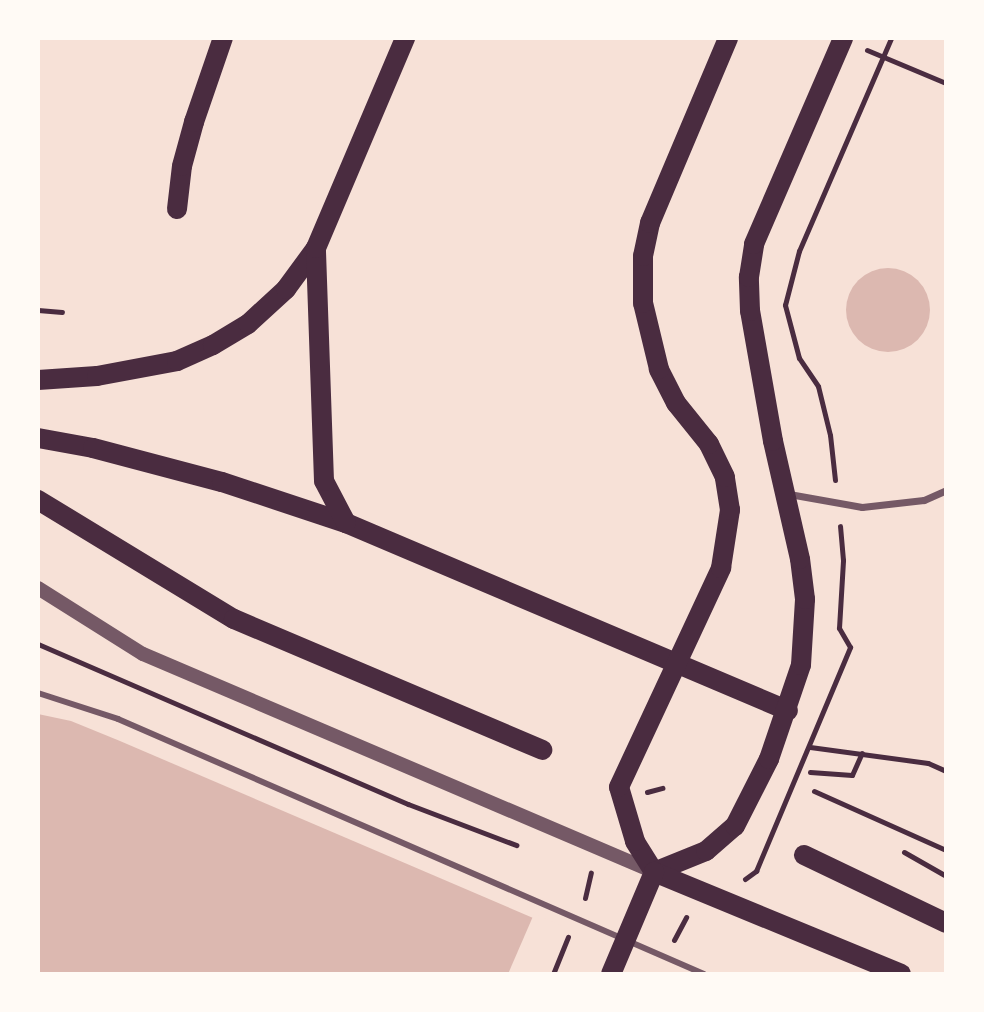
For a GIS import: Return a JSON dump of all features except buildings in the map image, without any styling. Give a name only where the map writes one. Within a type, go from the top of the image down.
[{"type":"main road","points":[[177,209],[182,166],[223,38]]},
{"type":"main road","points":[[38,380],[97,376],[177,361],[213,345],[248,324],[286,289],[316,248],[405,38]]},
{"type":"main road","points":[[728,38],[650,223],[643,256],[643,303],[659,369],[676,403],[709,444],[725,477],[730,510],[721,568],[619,787],[635,841],[654,872],[901,974]]},
{"type":"main road","points":[[611,974],[654,872],[706,851],[735,826],[769,759],[788,711],[801,665],[805,599],[787,493],[768,415],[750,311],[749,277],[754,244],[843,38]]},
{"type":"main road","points":[[316,248],[324,481],[346,523]]},
{"type":"main road","points":[[38,438],[93,448],[222,482],[346,523],[788,711]]},
{"type":"main road","points":[[38,500],[234,619],[542,750]]},
{"type":"main road","points":[[804,855],[946,923]]},
{"type":"street","points":[[787,493],[838,505],[862,507],[924,500],[946,490]]},
{"type":"street","points":[[38,588],[143,654],[654,872]]},
{"type":"lane","points":[[38,693],[118,719],[704,974]]},
{"type":"path","points":[[756,871],[850,647],[839,628],[843,560],[830,435],[818,386],[799,358],[785,305],[799,251],[891,38]]},
{"type":"path","points":[[883,57],[946,83]]},
{"type":"path","points":[[38,310],[62,312]]},
{"type":"path","points":[[38,644],[408,804],[527,849]]},
{"type":"path","points":[[810,747],[928,763],[946,771]]},
{"type":"path","points":[[810,772],[852,775],[862,753]]},
{"type":"path","points":[[814,791],[946,850]]},
{"type":"path","points":[[904,852],[946,876]]},
{"type":"path","points":[[586,894],[591,875]]},
{"type":"path","points":[[678,932],[688,915]]},
{"type":"shaded area","points":[[888,268],[904,271],[918,280],[927,294],[930,310],[927,326],[918,340],[904,349],[888,352],[872,349],[858,340],[849,326],[846,310],[849,294],[858,280],[872,271]]},
{"type":"shaded area","points":[[38,714],[71,721],[120,741],[664,974],[38,974]]},
{"type":"pier","points":[[534,914],[665,970],[668,974],[508,974]]}]
